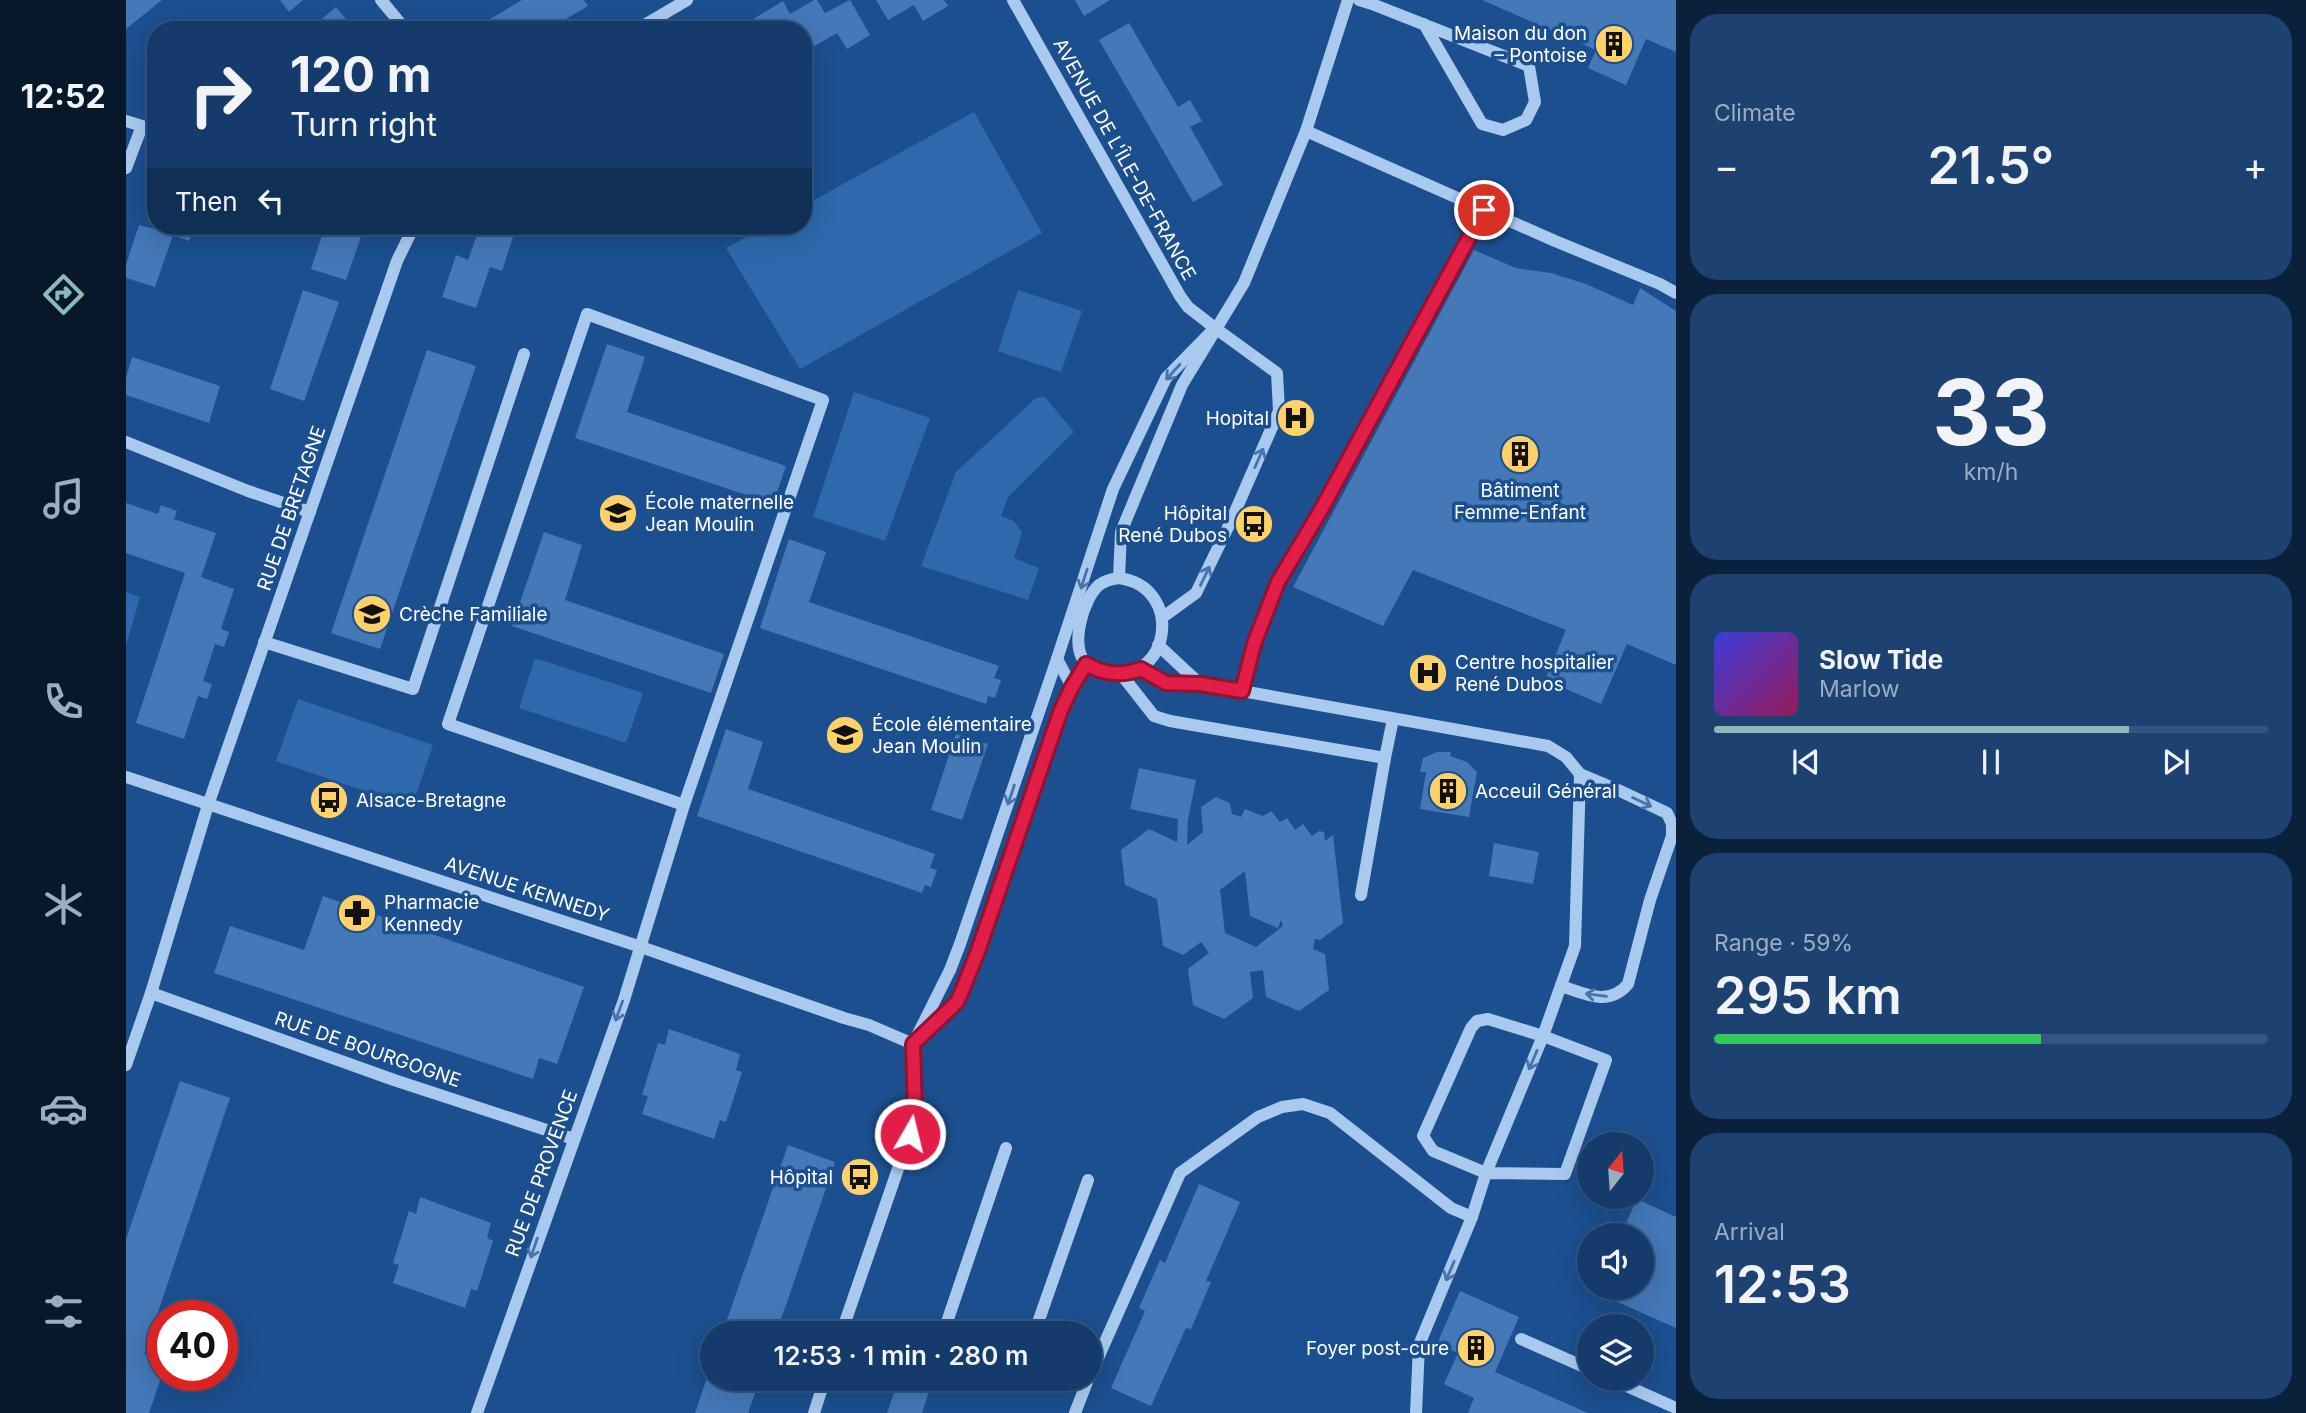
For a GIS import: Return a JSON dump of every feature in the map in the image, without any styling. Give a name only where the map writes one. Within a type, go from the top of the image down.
[{"type":"street","points":[[381,0],[399,21]]},
{"type":"street","points":[[651,21],[687,0]]},
{"type":"street","name":"AVENUE DE L'ÎLE-DE-FRANCE","points":[[1013,0],[1180,296],[1188,307],[1277,373],[1279,411],[1231,521],[1196,593],[1163,617]]},
{"type":"street","points":[[1119,578],[1122,532],[1182,385],[1244,284],[1306,131],[1348,0]]},
{"type":"street","points":[[1359,0],[1424,24],[1529,66],[1535,102],[1526,120],[1503,130],[1482,124],[1424,24]]},
{"type":"street","points":[[126,121],[142,126],[126,168]]},
{"type":"street","points":[[1306,131],[1676,293]]},
{"type":"street","points":[[1242,691],[1254,644],[1278,582],[1321,510],[1484,210]]},
{"type":"street","name":"RUE DE BRETAGNE","points":[[126,1065],[151,993],[208,805],[397,261],[410,235]]},
{"type":"street","name":"RUE DE PROVENCE","points":[[477,1413],[641,947],[684,805],[823,400],[587,314],[448,724],[684,805]]},
{"type":"street","points":[[845,1321],[910,1134],[915,1110],[913,1044],[950,970],[1113,489],[1166,378],[1215,328]]},
{"type":"street","points":[[264,642],[413,689],[524,354]]},
{"type":"street","points":[[126,442],[248,491],[310,512]]},
{"type":"street","points":[[1119,578],[1135,582],[1149,591],[1155,597],[1163,617],[1158,645],[1149,662],[1141,669],[1121,674],[1097,671],[1081,657],[1078,633],[1086,608],[1098,586],[1107,580],[1119,578]]},
{"type":"street","points":[[1158,645],[1200,684]]},
{"type":"street","points":[[1057,659],[1072,687]]},
{"type":"street","points":[[913,1044],[957,1002],[978,951],[1061,710],[1086,664]]},
{"type":"street","points":[[1141,669],[1166,683],[1200,684],[1548,746],[1566,757],[1580,775],[1667,813],[1672,824],[1672,836],[1650,900],[1628,984],[1620,994],[1607,997],[1588,995],[1561,986]]},
{"type":"street","points":[[1121,674],[1154,716],[1385,758]]},
{"type":"street","points":[[1362,895],[1393,719]]},
{"type":"street","points":[[1416,1413],[1419,1345],[1543,1036],[1575,946],[1580,775]]},
{"type":"street","name":"AVENUE KENNEDY","points":[[126,777],[641,947],[869,1025],[913,1044]]},
{"type":"street","name":"RUE DE BOURGOGNE","points":[[151,993],[383,1076],[574,1139]]},
{"type":"street","points":[[1488,1020],[1543,1036],[1606,1060],[1565,1174],[1486,1173],[1433,1151],[1423,1136],[1471,1028],[1477,1021],[1488,1020]]},
{"type":"street","points":[[1102,1344],[1180,1173],[1258,1118],[1282,1107],[1303,1104],[1330,1113],[1451,1208],[1472,1217]]},
{"type":"street","points":[[947,1321],[1006,1147]]},
{"type":"street","points":[[1039,1321],[1088,1180]]},
{"type":"street","points":[[1521,1339],[1577,1364]]},
{"type":"street","points":[[814,1413],[821,1391]]},
{"type":"street","points":[[1074,1413],[1082,1391]]},
{"type":"street","points":[[1638,1391],[1676,1408]]},
{"type":"shaded area","points":[[974,112],[1042,233],[800,369],[726,248],[750,235],[812,235],[812,201]]},
{"type":"shaded area","points":[[1018,290],[1082,311],[1061,372],[998,351]]},
{"type":"shaded area","points":[[854,392],[930,418],[885,541],[813,517]]},
{"type":"shaded area","points":[[1045,397],[1074,432],[1008,497],[1001,516],[1014,521],[1022,533],[1014,558],[1039,568],[1028,600],[921,566],[956,472],[1036,398]]},
{"type":"shaded area","points":[[126,592],[140,597],[126,646]]},
{"type":"shaded area","points":[[535,658],[643,693],[626,743],[519,708]]},
{"type":"shaded area","points":[[298,699],[433,745],[412,807],[276,761]]},
{"type":"building","points":[[126,0],[162,0],[126,29]]},
{"type":"building","points":[[280,0],[303,0],[289,12]]},
{"type":"building","points":[[522,0],[584,0],[588,6],[562,21],[490,19]]},
{"type":"building","points":[[814,0],[817,0],[825,13],[850,0],[870,35],[847,49],[837,33],[812,47],[812,21],[750,21],[783,1],[790,14]]},
{"type":"building","points":[[876,0],[944,0],[948,6],[923,21],[914,5],[888,20]]},
{"type":"building","points":[[1075,0],[1110,0],[1084,16]]},
{"type":"building","name":"Maison du don – Pontoise","points":[[1482,0],[1676,0],[1676,52],[1646,39],[1626,85],[1588,68],[1596,50]]},
{"type":"building","points":[[336,7],[348,21],[320,21]]},
{"type":"building","points":[[1129,23],[1178,107],[1190,100],[1202,121],[1190,127],[1223,185],[1193,202],[1099,40]]},
{"type":"building","points":[[139,225],[147,227],[147,235],[173,235],[155,287],[126,278],[126,265]]},
{"type":"building","points":[[173,235],[191,235],[189,241]]},
{"type":"building","points":[[322,235],[362,235],[346,280],[311,269]]},
{"type":"building","points":[[477,235],[514,235],[502,271],[490,267],[476,308],[442,297],[456,255],[468,260]]},
{"type":"building","name":"Bâtiment Femme-Enfant","points":[[1474,250],[1516,268],[1551,273],[1586,284],[1633,305],[1640,288],[1676,311],[1676,665],[1627,644],[1601,704],[1545,680],[1566,630],[1413,570],[1383,626],[1293,587]]},
{"type":"building","points":[[303,290],[339,302],[304,401],[270,389]]},
{"type":"building","points":[[607,344],[645,357],[627,412],[786,466],[773,504],[575,438]]},
{"type":"building","points":[[427,350],[476,366],[380,649],[331,633]]},
{"type":"building","points":[[132,357],[220,386],[209,423],[126,395],[126,378]]},
{"type":"building","points":[[126,503],[158,514],[161,505],[177,511],[174,519],[216,533],[201,577],[234,589],[221,629],[229,632],[224,647],[215,644],[203,681],[212,684],[207,699],[198,696],[184,739],[136,723],[185,573],[126,553]]},
{"type":"building","points":[[544,532],[582,545],[565,600],[724,654],[711,693],[512,626]]},
{"type":"building","points":[[789,539],[826,552],[809,602],[999,666],[994,678],[1001,680],[995,698],[988,696],[986,704],[760,628]]},
{"type":"building","points":[[726,729],[763,742],[748,789],[935,854],[930,868],[937,870],[931,887],[925,885],[922,893],[697,816]]},
{"type":"building","points":[[956,734],[988,744],[962,820],[931,810]]},
{"type":"building","name":"Acceuil Général","points":[[1437,752],[1451,752],[1450,756],[1467,762],[1477,772],[1469,817],[1420,809],[1426,772],[1420,772],[1423,758]]},
{"type":"building","points":[[1139,768],[1196,780],[1188,820],[1187,845],[1203,832],[1201,807],[1216,797],[1230,803],[1232,814],[1241,817],[1245,809],[1263,816],[1271,811],[1280,822],[1287,818],[1295,830],[1303,824],[1312,836],[1319,831],[1324,832],[1325,841],[1333,835],[1343,923],[1320,940],[1315,939],[1313,949],[1325,954],[1329,990],[1299,1011],[1266,997],[1263,970],[1250,972],[1253,998],[1224,1019],[1193,1005],[1188,969],[1209,953],[1201,942],[1183,955],[1163,946],[1157,899],[1125,885],[1121,850],[1149,829],[1177,842],[1178,819],[1130,809]],"holes":[[[1245,871],[1250,916],[1278,928],[1281,920],[1283,926],[1256,947],[1225,933],[1220,890]]]},
{"type":"building","points":[[1494,843],[1539,852],[1533,884],[1489,876]]},
{"type":"building","points":[[323,896],[584,987],[557,1064],[539,1058],[533,1079],[214,973],[230,926],[304,950]]},
{"type":"building","points":[[669,1029],[740,1054],[736,1070],[742,1072],[726,1122],[720,1120],[714,1139],[642,1114],[648,1096],[642,1095],[658,1043],[665,1045]]},
{"type":"building","points":[[180,1081],[230,1098],[162,1300],[147,1300],[147,1345],[144,1354],[147,1355],[147,1391],[157,1391],[149,1413],[126,1413],[126,1239]]},
{"type":"building","points":[[788,1145],[835,1162],[780,1321],[727,1321]]},
{"type":"building","points":[[1199,1184],[1240,1202],[1206,1281],[1211,1282],[1191,1329],[1186,1328],[1151,1406],[1111,1388],[1145,1311],[1139,1308],[1160,1260],[1165,1263]]},
{"type":"building","points":[[420,1197],[491,1223],[487,1238],[493,1241],[477,1291],[471,1289],[465,1308],[393,1283],[399,1265],[393,1263],[409,1211],[416,1214]]},
{"type":"building","points":[[1654,1207],[1676,1217],[1676,1328],[1654,1318],[1654,1314],[1644,1314],[1613,1300],[1654,1300],[1654,1223],[1626,1223],[1632,1209],[1654,1209]]},
{"type":"building","name":"Foyer post-cure","points":[[1460,1291],[1519,1317],[1495,1372],[1588,1413],[1468,1413],[1474,1398],[1444,1384],[1458,1353],[1437,1344]]},
{"type":"building","points":[[702,1391],[756,1391],[748,1413],[695,1413]]},
{"type":"building","points":[[895,1391],[929,1391],[922,1413],[887,1413]]},
{"type":"place","name":"Maison du don – Pontoise","points":[[1614,44]]},
{"type":"place","name":"Hopital","points":[[1296,418]]},
{"type":"place","name":"Bâtiment Femme-Enfant","points":[[1520,454]]},
{"type":"place","name":"École maternelle Jean Moulin","points":[[618,513]]},
{"type":"place","name":"Hôpital René Dubos","points":[[1254,524]]},
{"type":"place","name":"Crèche Familiale","points":[[372,614]]},
{"type":"place","name":"Centre hospitalier René Dubos","points":[[1428,673]]},
{"type":"place","name":"École élémentaire Jean Moulin","points":[[845,735]]},
{"type":"place","name":"Acceuil Général","points":[[1448,791]]},
{"type":"place","name":"Alsace-Bretagne","points":[[329,800]]},
{"type":"place","name":"Pharmacie Kennedy","points":[[357,913]]},
{"type":"place","name":"Hôpital","points":[[860,1177]]},
{"type":"place","name":"Foyer post-cure","points":[[1476,1348]]},
{"type":"route","points":[[910,1134],[915,1110],[913,1044],[957,1002],[978,951],[1061,710],[1086,664],[1097,671],[1110,674],[1130,673],[1141,669],[1166,683],[1200,684],[1242,691],[1254,644],[1278,582],[1321,510],[1484,210]]}]
